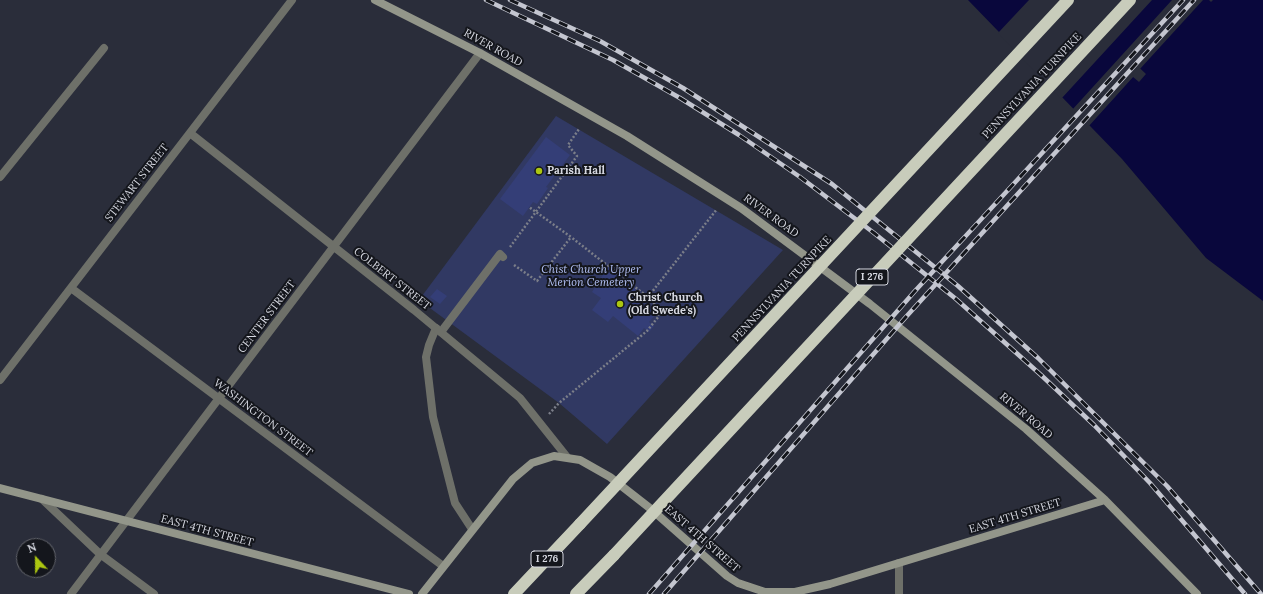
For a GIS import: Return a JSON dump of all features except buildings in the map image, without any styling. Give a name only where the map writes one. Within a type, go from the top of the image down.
[{"type":"highway","name":"PENNSYLVANIA TURNPIKE","points":[[514,594],[1068,0]]},
{"type":"highway","name":"PENNSYLVANIA TURNPIKE","points":[[576,594],[1130,0]]},
{"type":"main road","name":"RIVER ROAD","points":[[375,0],[480,53],[627,136],[726,198],[802,252],[876,308],[1026,429],[1105,500],[1197,594]]},
{"type":"main road","name":"EAST 4TH STREET","points":[[422,594],[501,492],[522,471],[543,459],[554,456],[580,460],[610,477],[651,509],[726,576],[751,589],[764,592],[795,592],[830,584],[1105,500]]},
{"type":"main road","name":"EAST 4TH STREET","points":[[0,488],[409,594]]},
{"type":"street","name":"STEWART STREET","points":[[2,375],[71,288],[292,0]]},
{"type":"street","points":[[0,177],[104,48]]},
{"type":"street","name":"CENTER STREET","points":[[71,594],[480,53]]},
{"type":"street","name":"COLBERT STREET","points":[[190,133],[439,330],[520,398],[567,457]]},
{"type":"street","points":[[472,529],[455,503],[433,417],[426,357],[429,345],[439,330],[500,254],[504,257]]},
{"type":"street","name":"WASHINGTON STREET","points":[[71,288],[443,566]]},
{"type":"street","points":[[42,499],[100,554],[154,594]]},
{"type":"street","points":[[899,563],[899,594]]},
{"type":"path","points":[[571,237],[537,281],[504,257],[577,156],[568,145],[579,129]]},
{"type":"path","points":[[648,297],[726,198]]},
{"type":"path","points":[[529,207],[571,237],[653,301],[659,316],[647,330],[559,403],[540,423]]},
{"type":"green space","name":"Chist Church Upper Merion Cemetery","points":[[556,116],[783,250],[607,444],[559,403],[419,300]]},
{"type":"shaded area","points":[[968,0],[1209,0],[1211,2],[1213,0],[1263,0],[1263,301],[1206,258],[1122,159]],"holes":[[[1128,57],[1146,74],[1139,82],[1120,66]]]},
{"type":"pier","points":[[1029,0],[1152,0],[1061,99],[998,33]]},
{"type":"pier","points":[[1172,0],[1203,0],[1139,70],[1128,60],[1123,66],[1134,76],[1088,127],[1072,110]]},
{"type":"railway","points":[[486,0],[613,60],[680,98],[739,135],[800,177],[874,233],[956,299],[1094,425],[1150,483],[1245,594]]},
{"type":"railway","points":[[510,0],[600,41],[683,88],[832,184],[958,286],[1038,358],[1167,486],[1261,594]]},
{"type":"railway","points":[[649,594],[915,291],[1183,0]]},
{"type":"railway","points":[[664,594],[905,318],[1194,0]]},
{"type":"place","name":"Parish Hall","points":[[539,171]]},
{"type":"place","name":"Christ Church (Old Swede's)","points":[[620,304]]}]
